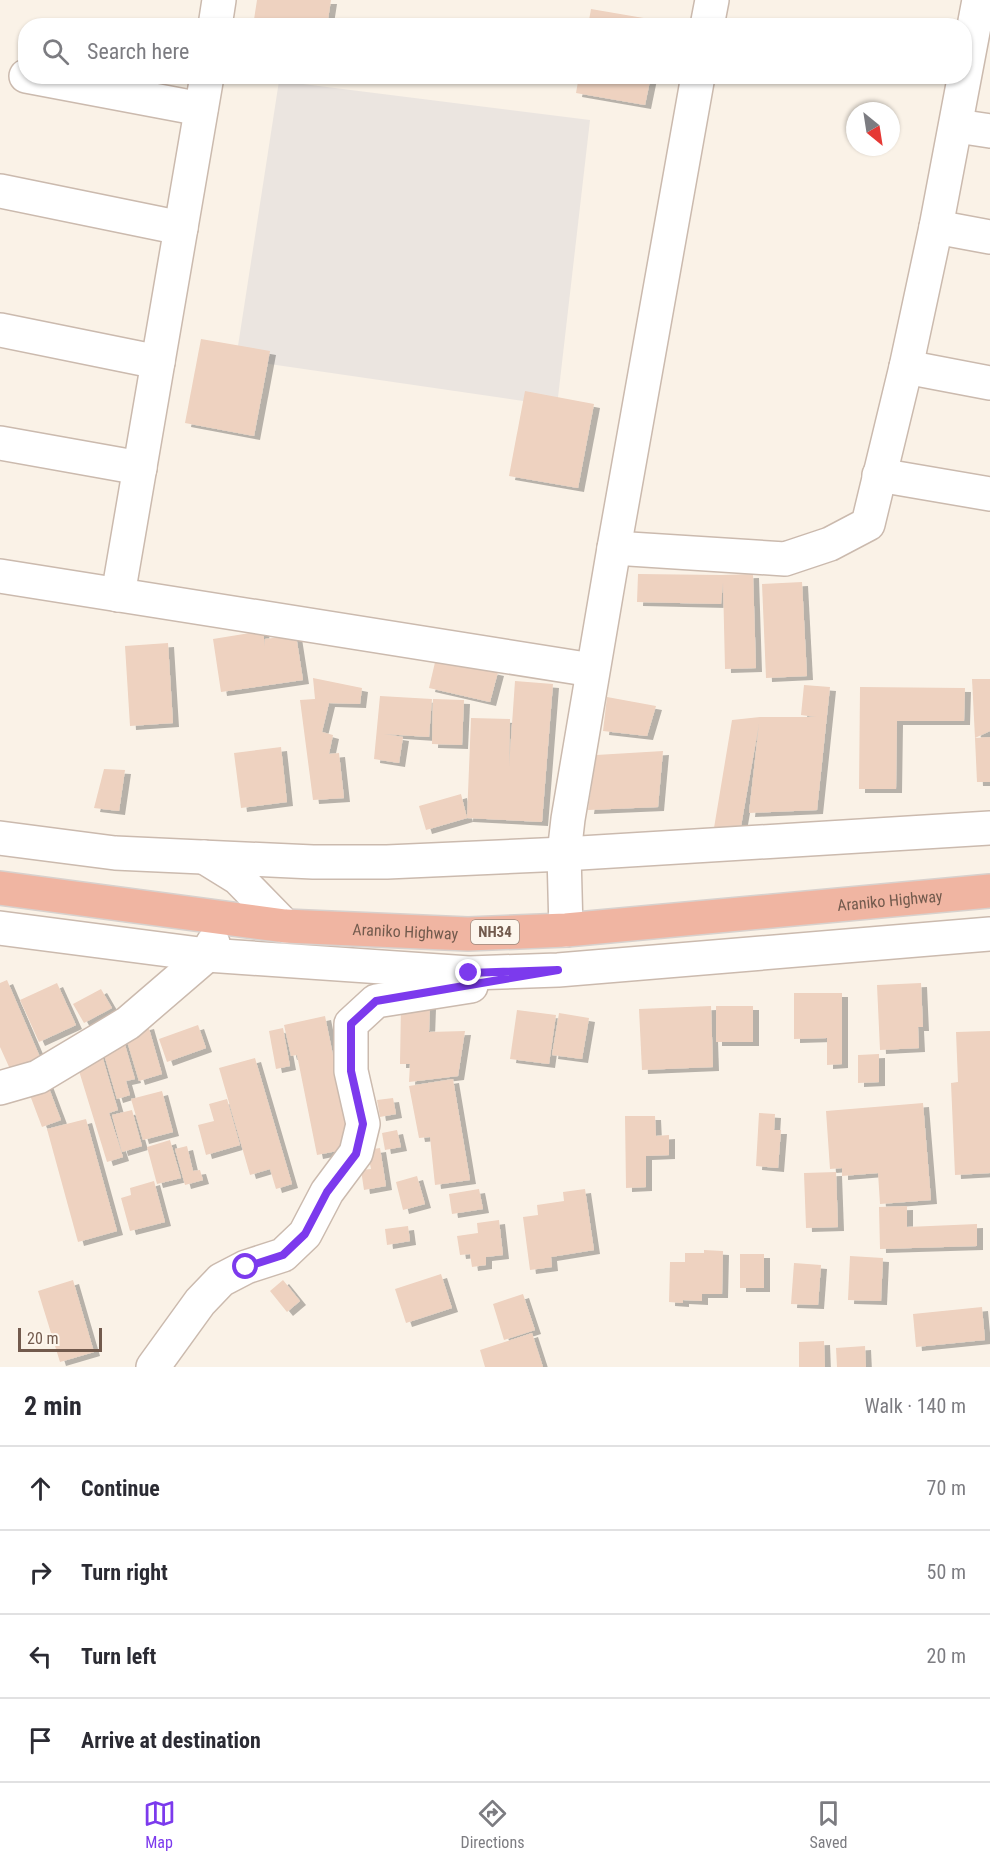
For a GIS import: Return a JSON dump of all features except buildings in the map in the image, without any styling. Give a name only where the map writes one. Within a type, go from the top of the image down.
[{"type":"highway","name":"Araniko Highway","points":[[0,888],[285,926],[468,934],[566,930],[990,891]]},
{"type":"street","points":[[216,18],[219,0]]},
{"type":"street","points":[[709,18],[712,0]]},
{"type":"street","points":[[972,40],[979,0]]},
{"type":"street","points":[[0,72],[18,75]]},
{"type":"street","points":[[68,84],[201,109]]},
{"type":"street","points":[[118,595],[206,84]]},
{"type":"street","points":[[566,930],[564,854],[592,670],[697,84]]},
{"type":"street","points":[[614,548],[785,559],[830,544],[868,524],[906,367],[964,84]]},
{"type":"street","points":[[957,126],[990,131]]},
{"type":"street","points":[[0,191],[181,228]]},
{"type":"street","points":[[936,227],[990,237]]},
{"type":"street","points":[[0,330],[158,362]]},
{"type":"street","points":[[906,367],[990,383]]},
{"type":"street","points":[[0,443],[140,468]]},
{"type":"street","points":[[879,475],[990,495]]},
{"type":"street","points":[[0,576],[592,670]]},
{"type":"street","points":[[0,838],[115,853],[313,862],[387,862],[564,854],[990,828]]},
{"type":"street","points":[[204,857],[238,878],[285,926]]},
{"type":"street","points":[[789,908],[790,952]]},
{"type":"street","points":[[704,916],[706,958]]},
{"type":"street","points":[[0,1088],[38,1077],[128,1023],[207,955],[224,919]]},
{"type":"street","points":[[0,928],[207,955],[469,973],[558,970],[990,934]]},
{"type":"street","points":[[153,1367],[200,1302],[221,1280],[246,1267],[283,1255],[305,1234],[327,1192],[356,1154],[363,1124],[351,1071],[351,1024],[376,1001],[558,970]]},
{"type":"shaded area","points":[[279,84],[303,84],[590,120],[557,406],[236,359]]},
{"type":"route","points":[[246,1267],[283,1255],[305,1234],[327,1192],[356,1154],[363,1124],[351,1071],[351,1024],[376,1001],[558,970],[469,973]]}]
